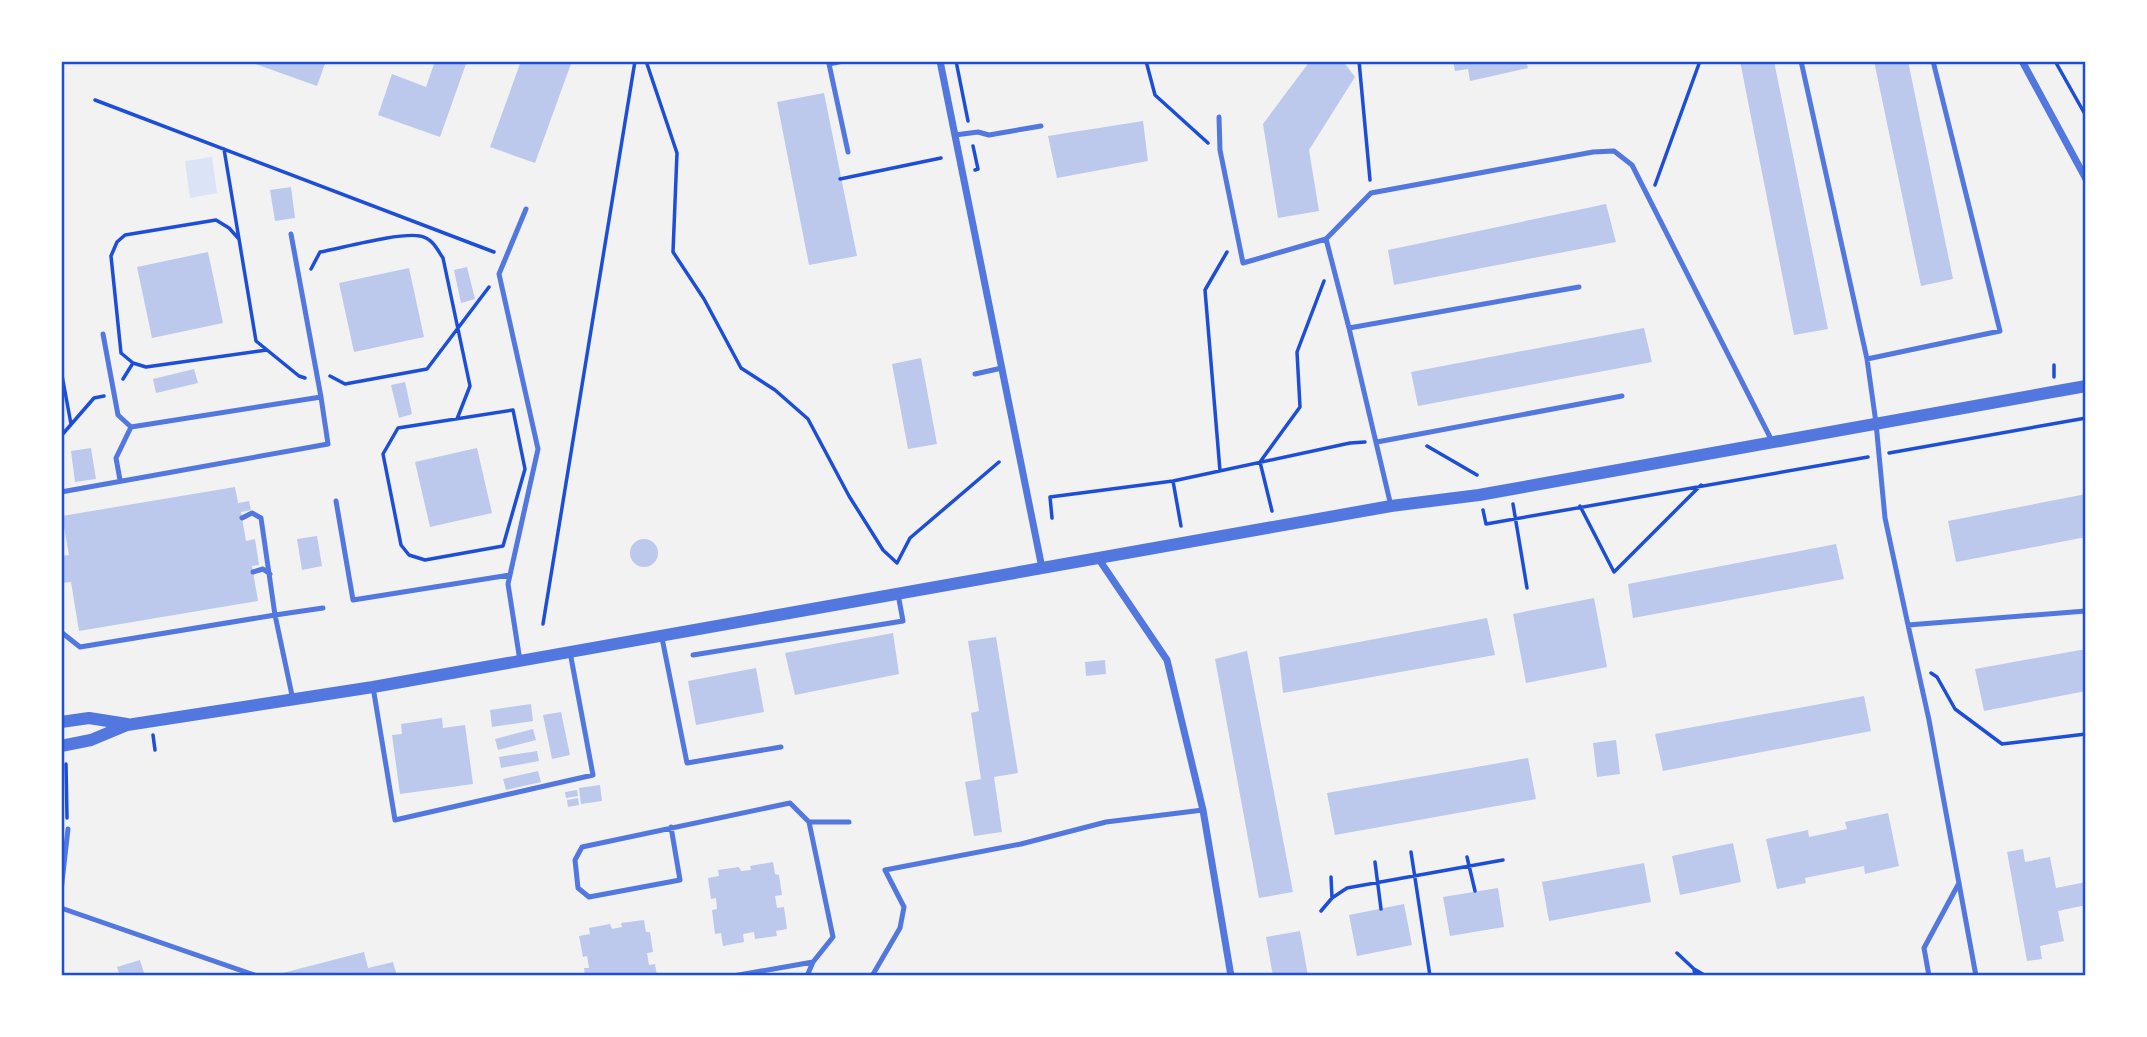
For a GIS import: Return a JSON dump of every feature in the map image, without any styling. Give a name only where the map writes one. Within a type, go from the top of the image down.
[{"type":"street","points":[[940,61],[1042,568]]},
{"type":"street","points":[[2022,61],[2086,179]]},
{"type":"street","points":[[61,746],[92,740],[127,724],[373,687],[1391,506],[1479,495],[1511,487],[2086,386]]},
{"type":"street","points":[[1098,558],[1167,660],[1203,810],[1231,976]]},
{"type":"street","points":[[61,722],[89,718],[127,724]]},
{"type":"lane","points":[[843,61],[828,64],[849,152]]},
{"type":"lane","points":[[1801,61],[1867,359],[1885,518],[1929,720],[1976,976]]},
{"type":"lane","points":[[1867,359],[2000,331],[1933,61]]},
{"type":"lane","points":[[1219,117],[1220,150],[1243,263],[1326,239],[1371,192],[1593,152],[1614,151],[1632,166],[1772,441]]},
{"type":"lane","points":[[955,135],[978,132],[989,135],[1041,126]]},
{"type":"lane","points":[[520,661],[508,584],[538,450],[499,274],[526,209]]},
{"type":"lane","points":[[61,492],[328,444],[291,234]]},
{"type":"lane","points":[[1326,239],[1391,506]]},
{"type":"lane","points":[[1349,328],[1579,287]]},
{"type":"lane","points":[[103,334],[118,415],[131,427]]},
{"type":"lane","points":[[975,374],[1002,368]]},
{"type":"lane","points":[[1377,442],[1622,396]]},
{"type":"lane","points":[[131,427],[321,397]]},
{"type":"lane","points":[[120,480],[116,458],[131,427]]},
{"type":"lane","points":[[336,501],[353,600],[510,575]]},
{"type":"lane","points":[[242,518],[252,513],[261,518],[275,615],[293,700]]},
{"type":"lane","points":[[253,572],[264,569],[270,574]]},
{"type":"lane","points":[[693,655],[903,621],[898,594]]},
{"type":"lane","points":[[61,632],[80,647],[323,608]]},
{"type":"lane","points":[[1908,625],[2086,611]]},
{"type":"lane","points":[[662,636],[687,763],[781,747]]},
{"type":"lane","points":[[373,687],[395,820],[593,775],[570,652]]},
{"type":"lane","points":[[671,827],[680,880],[589,897],[578,888],[575,860],[582,846],[671,827],[790,803],[809,822],[832,937],[813,962],[807,976]]},
{"type":"lane","points":[[872,976],[900,928],[904,907],[885,870],[1021,844],[1106,822],[1203,810]]},
{"type":"lane","points":[[809,822],[849,822]]},
{"type":"lane","points":[[61,891],[68,829]]},
{"type":"lane","points":[[1929,976],[1924,948],[1959,883]]},
{"type":"lane","points":[[61,908],[257,976]]},
{"type":"lane","points":[[733,976],[813,962]]},
{"type":"path","points":[[543,624],[635,61]]},
{"type":"path","points":[[646,61],[677,153],[673,252],[704,299],[741,369],[775,390],[808,418],[849,496],[883,550],[897,563],[911,538],[999,462]]},
{"type":"path","points":[[1146,61],[1155,95],[1206,142],[1220,150]]},
{"type":"path","points":[[1359,61],[1371,192]]},
{"type":"path","points":[[1650,200],[1700,61]]},
{"type":"path","points":[[2055,61],[2086,117]]},
{"type":"path","points":[[95,100],[506,257]]},
{"type":"path","points":[[224,149],[256,341],[299,376],[319,381]]},
{"type":"path","points":[[840,179],[941,158]]},
{"type":"path","points":[[239,239],[229,228],[216,220],[125,235],[117,242],[111,256],[121,353],[132,363],[146,367],[267,350]]},
{"type":"path","points":[[313,279],[311,266],[320,252],[401,237],[420,236],[433,242],[443,258],[470,387],[457,419]]},
{"type":"path","points":[[1220,471],[1205,290],[1237,236]]},
{"type":"path","points":[[1272,511],[1260,462],[1300,407],[1297,352],[1331,260]]},
{"type":"path","points":[[330,376],[345,384],[427,369],[499,274]]},
{"type":"path","points":[[61,436],[94,398],[114,394],[132,363]]},
{"type":"path","points":[[61,370],[70,427]]},
{"type":"path","points":[[513,410],[525,469],[503,546],[425,560],[409,555],[401,545],[383,454],[398,428],[457,419],[513,410]]},
{"type":"path","points":[[1482,504],[1486,524],[2086,418]]},
{"type":"path","points":[[61,430],[70,427]]},
{"type":"path","points":[[1411,436],[1478,475]]},
{"type":"path","points":[[1052,518],[1050,497],[1173,481],[1350,443],[1377,442]]},
{"type":"path","points":[[1173,481],[1181,526]]},
{"type":"path","points":[[1580,506],[1614,572],[1702,484]]},
{"type":"path","points":[[1511,487],[1527,588]]},
{"type":"path","points":[[1914,658],[1937,677],[1955,709],[2002,744],[2086,734]]},
{"type":"path","points":[[66,764],[64,784],[68,829]]},
{"type":"path","points":[[1411,852],[1430,976]]},
{"type":"path","points":[[1467,857],[1475,891]]},
{"type":"path","points":[[1321,911],[1332,898],[1347,888],[1503,860]]},
{"type":"path","points":[[1375,862],[1381,909]]},
{"type":"path","points":[[1331,877],[1332,898]]},
{"type":"path","points":[[1677,953],[1706,976]]},
{"type":"path","points":[[1694,969],[1695,976]]},
{"type":"shaded area","points":[[212,157],[217,193],[190,198],[185,161]]},
{"type":"building","points":[[247,61],[326,61],[317,86]]},
{"type":"building","points":[[435,61],[467,61],[440,137],[378,115],[392,74],[426,87]]},
{"type":"building","points":[[521,61],[572,61],[535,163],[490,147]]},
{"type":"building","points":[[1310,61],[1343,61],[1355,77],[1309,150],[1319,211],[1278,218],[1263,124]]},
{"type":"building","points":[[1453,61],[1526,61],[1528,68],[1470,81],[1468,69],[1455,71]]},
{"type":"building","points":[[1740,61],[1774,61],[1828,329],[1794,335]]},
{"type":"building","points":[[1874,61],[1908,61],[1953,279],[1921,286]]},
{"type":"building","points":[[824,93],[857,256],[809,265],[777,102]]},
{"type":"building","points":[[1143,121],[1148,161],[1057,178],[1048,136]]},
{"type":"building","points":[[291,187],[295,218],[275,221],[270,190]]},
{"type":"building","points":[[1606,204],[1616,242],[1394,285],[1388,250]]},
{"type":"building","points":[[208,252],[223,323],[152,338],[137,267]]},
{"type":"building","points":[[467,267],[475,299],[461,303],[454,270]]},
{"type":"building","points":[[409,268],[424,337],[354,352],[339,283]]},
{"type":"building","points":[[1644,328],[1652,362],[1418,406],[1411,372]]},
{"type":"building","points":[[921,358],[937,444],[908,449],[892,364]]},
{"type":"building","points":[[194,369],[198,383],[156,393],[153,379]]},
{"type":"building","points":[[405,382],[412,414],[399,418],[391,385]]},
{"type":"building","points":[[91,448],[96,479],[75,482],[71,451]]},
{"type":"building","points":[[477,448],[492,513],[430,527],[415,462]]},
{"type":"building","points":[[235,487],[238,503],[249,501],[251,510],[241,512],[246,541],[255,539],[259,565],[252,566],[258,601],[79,631],[71,582],[62,583],[61,579],[61,556],[69,555],[62,516]]},
{"type":"building","points":[[2086,494],[2086,537],[1956,562],[1948,521]]},
{"type":"building","points":[[317,536],[322,566],[302,570],[297,539]]},
{"type":"building","points":[[644,539],[654,543],[658,553],[654,563],[644,567],[634,563],[630,553],[634,543]]},
{"type":"building","points":[[1836,544],[1844,579],[1633,618],[1628,584]]},
{"type":"building","points":[[1594,598],[1607,667],[1526,683],[1513,614]]},
{"type":"building","points":[[1487,618],[1495,655],[1283,693],[1279,657]]},
{"type":"building","points":[[893,633],[899,674],[795,695],[785,653]]},
{"type":"building","points":[[996,637],[1018,773],[994,777],[1002,832],[974,836],[965,782],[981,779],[971,713],[979,711],[968,641]]},
{"type":"building","points":[[2086,649],[2086,691],[1984,711],[1975,669]]},
{"type":"building","points":[[1247,651],[1293,892],[1259,898],[1215,659]]},
{"type":"building","points":[[1105,660],[1106,674],[1086,676],[1085,662]]},
{"type":"building","points":[[756,668],[764,712],[696,725],[688,681]]},
{"type":"building","points":[[1864,696],[1871,731],[1663,771],[1655,734]]},
{"type":"building","points":[[531,704],[533,721],[492,727],[490,710]]},
{"type":"building","points":[[561,712],[570,755],[552,759],[543,715]]},
{"type":"building","points":[[442,718],[443,728],[465,725],[473,784],[400,794],[392,735],[402,734],[401,724]]},
{"type":"building","points":[[533,729],[536,740],[498,750],[495,739]]},
{"type":"building","points":[[1616,740],[1620,774],[1597,777],[1593,743]]},
{"type":"building","points":[[537,751],[539,761],[501,768],[499,757]]},
{"type":"building","points":[[1528,758],[1536,799],[1335,835],[1327,793]]},
{"type":"building","points":[[538,771],[541,782],[506,790],[503,779]]},
{"type":"building","points":[[600,785],[602,801],[581,804],[579,788]]},
{"type":"building","points":[[577,790],[578,796],[566,798],[565,792]]},
{"type":"building","points":[[578,798],[579,805],[568,807],[567,800]]},
{"type":"building","points":[[1888,813],[1899,866],[1865,874],[1864,866],[1805,878],[1806,883],[1777,889],[1766,839],[1808,830],[1809,837],[1847,829],[1845,822]]},
{"type":"building","points":[[1733,843],[1741,882],[1680,895],[1672,856]]},
{"type":"building","points":[[2023,849],[2025,862],[2050,857],[2056,888],[2086,882],[2086,905],[2058,911],[2064,941],[2040,946],[2042,959],[2027,961],[2007,852]]},
{"type":"building","points":[[773,862],[775,874],[779,875],[782,895],[775,896],[777,908],[784,907],[787,929],[776,931],[777,936],[755,939],[754,932],[743,934],[744,942],[723,946],[721,933],[715,934],[712,910],[717,909],[716,898],[711,899],[708,878],[719,876],[718,870],[739,867],[741,871],[751,870],[750,866]]},
{"type":"building","points":[[1644,863],[1651,902],[1549,921],[1542,882]]},
{"type":"building","points":[[1498,888],[1504,927],[1450,936],[1443,897]]},
{"type":"building","points":[[1404,904],[1412,945],[1357,956],[1349,915]]},
{"type":"building","points":[[644,920],[646,932],[650,932],[653,952],[647,953],[649,965],[655,964],[657,976],[585,976],[584,968],[589,968],[587,956],[583,957],[579,936],[590,934],[589,928],[610,924],[612,929],[622,927],[621,923]]},
{"type":"building","points":[[1300,931],[1308,976],[1273,976],[1266,937]]},
{"type":"building","points":[[364,952],[368,968],[393,962],[397,976],[271,976]]},
{"type":"building","points":[[140,960],[145,976],[120,976],[117,967]]}]
